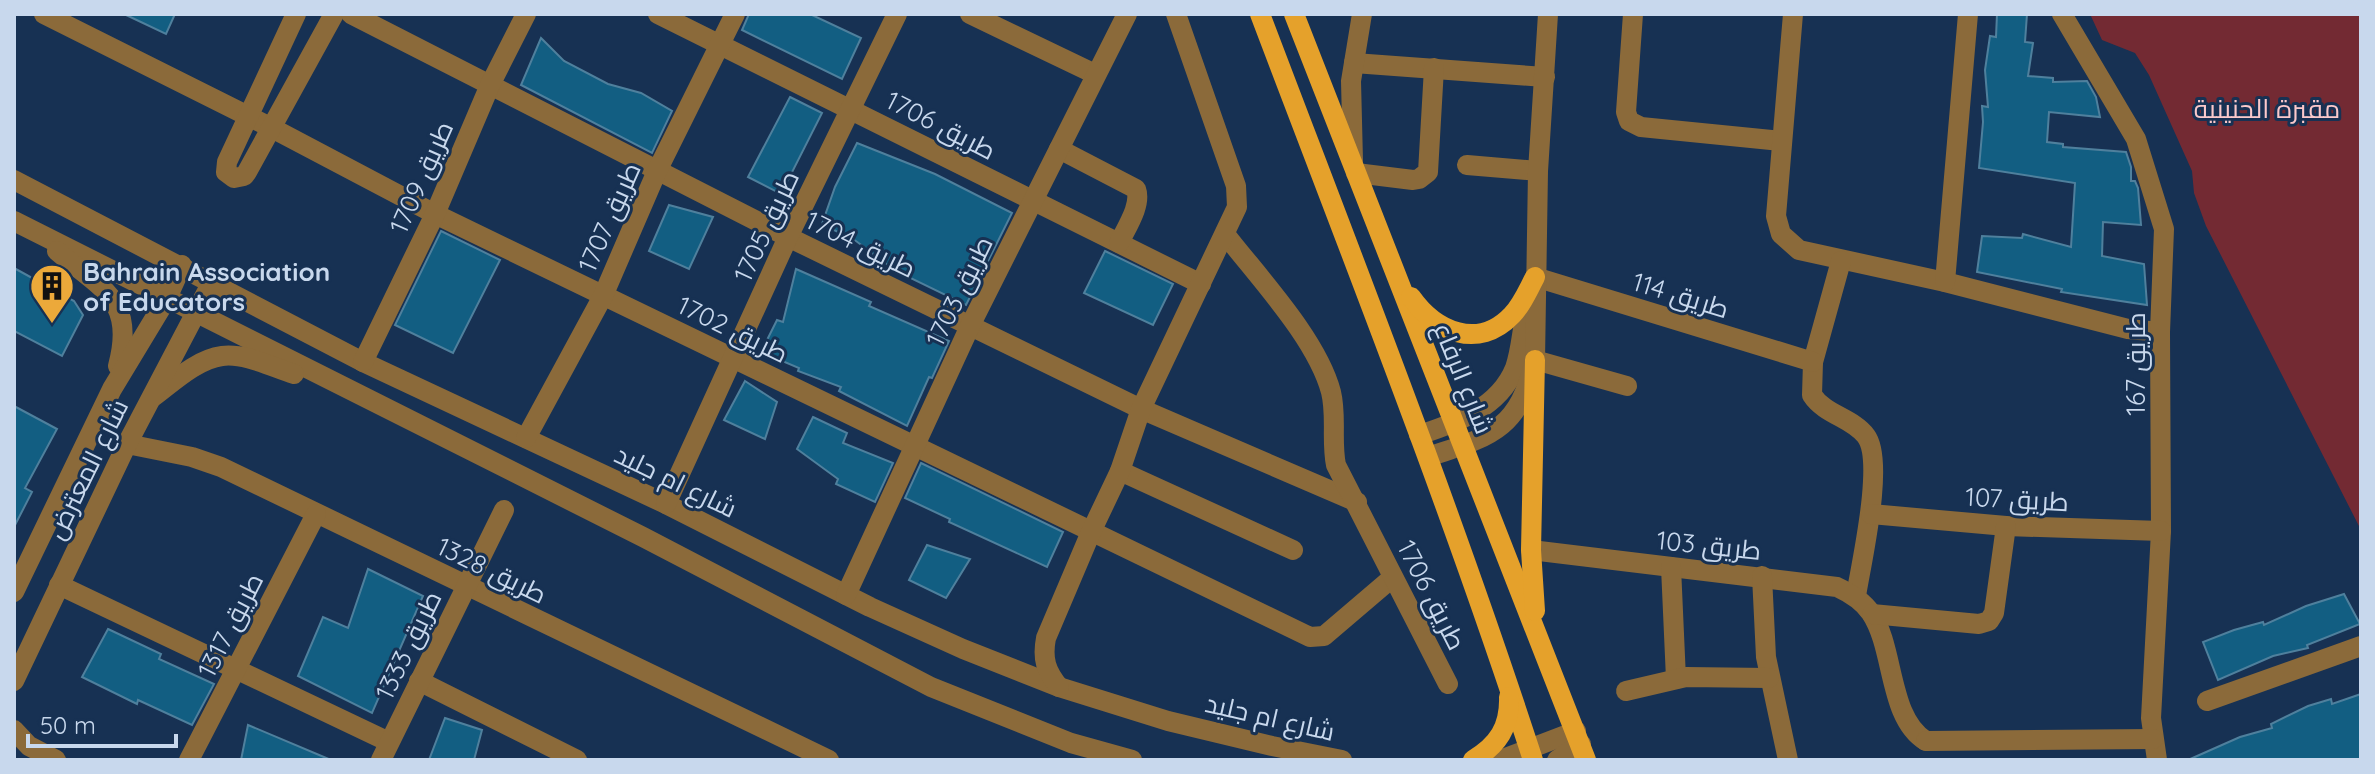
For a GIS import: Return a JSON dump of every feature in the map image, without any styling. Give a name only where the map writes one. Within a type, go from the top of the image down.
[{"type":"main road","points":[[1260,14],[1428,457],[1531,755],[1549,760]]},
{"type":"main road","name":"شارع الرفاع","points":[[1294,14],[1581,745]]},
{"type":"main road","points":[[1394,271],[1427,318],[1455,332],[1470,334],[1485,331],[1512,316],[1535,277]]},
{"type":"main road","points":[[1535,360],[1531,550],[1537,631]]},
{"type":"main road","points":[[1473,760],[1485,752],[1506,727],[1509,700],[1504,670]]},
{"type":"street","name":"طريق 1702","points":[[44,14],[435,214],[1310,637],[1324,636],[1392,578]]},
{"type":"street","points":[[296,14],[225,167],[229,176],[234,178],[244,176],[334,14]]},
{"type":"street","name":"طريق 1704","points":[[351,14],[788,237],[1141,409],[1357,502]]},
{"type":"street","name":"طريق 1709","points":[[363,362],[435,214],[490,85],[526,14]]},
{"type":"street","name":"طريق 1706","points":[[658,14],[1201,284]]},
{"type":"street","name":"طريق 1707","points":[[526,438],[603,296],[657,171],[735,14]]},
{"type":"street","name":"طريق 1705","points":[[666,504],[788,237],[897,14]]},
{"type":"street","points":[[970,14],[1095,74]]},
{"type":"street","name":"طريق 1703","points":[[846,595],[970,326],[1127,14]]},
{"type":"street","points":[[1059,687],[1045,664],[1043,651],[1091,532],[1120,471],[1141,409],[1237,207],[1236,186],[1176,14]]},
{"type":"street","points":[[1362,14],[1351,81],[1354,168],[1413,180],[1428,172],[1434,68]]},
{"type":"street","points":[[1428,457],[1479,441],[1506,422],[1523,395],[1535,360],[1538,171],[1548,14]]},
{"type":"street","points":[[1633,14],[1626,112],[1629,121],[1641,127],[1781,141]]},
{"type":"street","points":[[1793,14],[1776,216],[1781,234],[1799,250],[1945,282],[2128,329],[2160,332]]},
{"type":"street","points":[[1945,282],[1968,14]]},
{"type":"street","name":"طريق 167","points":[[2062,14],[2136,139],[2164,229],[2160,332],[2161,531],[2151,718],[2157,760]]},
{"type":"street","points":[[1354,63],[1545,77]]},
{"type":"street","points":[[1059,149],[1136,189],[1137,204],[1119,243]]},
{"type":"street","points":[[1467,165],[1538,171]]},
{"type":"street","name":"شارع ام جليد","points":[[14,180],[363,362],[666,504],[846,595],[963,649],[1059,687],[1168,721],[1342,760]]},
{"type":"street","points":[[23,226],[770,602],[931,687],[1071,743],[1132,760]]},
{"type":"street","points":[[23,226],[109,293],[117,303],[124,334],[112,389]]},
{"type":"street","name":"طريق 1706","points":[[1225,234],[1293,322],[1322,369],[1331,393],[1336,465],[1448,684]]},
{"type":"street","points":[[1841,261],[1813,362],[1812,395],[1816,402],[1865,434],[1872,446],[1871,514],[1856,596],[1872,614],[1909,727],[1928,751],[2153,739]]},
{"type":"street","name":"شارع المعترض","points":[[14,592],[112,389],[167,298],[182,265]]},
{"type":"street","points":[[1419,435],[1454,424],[1487,403],[1509,379],[1516,366],[1535,277]]},
{"type":"street","name":"طريق 114","points":[[1535,277],[1813,362]]},
{"type":"street","name":"شارع المعترض","points":[[14,681],[127,444],[212,282]]},
{"type":"street","points":[[150,400],[207,360],[222,356],[240,357],[351,392]]},
{"type":"street","points":[[1535,360],[1627,386]]},
{"type":"street","name":"طريق 1328","points":[[127,444],[207,461],[829,760]]},
{"type":"street","points":[[1120,471],[1293,550]]},
{"type":"street","name":"طريق 1333","points":[[385,751],[504,510]]},
{"type":"street","name":"طريق 1317","points":[[189,760],[316,514]]},
{"type":"street","name":"طريق 107","points":[[1871,514],[2006,526],[2161,531]]},
{"type":"street","points":[[1872,614],[1979,624],[1989,621],[1994,613],[2006,526]]},
{"type":"street","name":"طريق 103","points":[[1531,550],[1762,576],[1837,587],[1856,596]]},
{"type":"street","points":[[1671,567],[1676,679]]},
{"type":"street","points":[[1762,576],[1769,678],[1788,760]]},
{"type":"street","points":[[59,585],[236,669],[385,751]]},
{"type":"street","points":[[2207,701],[2361,646]]},
{"type":"street","points":[[1626,691],[1686,677],[1769,678]]},
{"type":"street","points":[[419,681],[577,760]]},
{"type":"street","points":[[14,730],[29,746],[56,760]]},
{"type":"street","points":[[1500,760],[1581,745]]},
{"type":"street","points":[[1557,760],[1581,745]]},
{"type":"green space","name":"مقبرة الحنينية","points":[[2090,14],[2361,14],[2361,530],[2206,226],[2194,193],[2192,171],[2149,75],[2135,53],[2102,40]]},
{"type":"building","points":[[124,14],[175,14],[166,34]]},
{"type":"building","points":[[749,14],[810,14],[861,38],[842,79],[742,30]]},
{"type":"building","points":[[1997,14],[2027,14],[2025,42],[2033,43],[2028,76],[2053,78],[2053,82],[2087,81],[2096,97],[2100,117],[2049,112],[2047,142],[2063,144],[2063,147],[2126,152],[2131,181],[2135,181],[2138,188],[2141,225],[2103,222],[2102,256],[2144,264],[2147,305],[2061,292],[2062,289],[1977,272],[1982,236],[2022,238],[2023,234],[2071,247],[2075,183],[1979,168],[1982,106],[1988,107],[1985,70],[1990,36],[1996,37]]},
{"type":"building","points":[[541,38],[564,61],[608,84],[641,93],[672,111],[652,153],[521,85]]},
{"type":"building","points":[[790,97],[822,113],[781,194],[748,177]]},
{"type":"building","points":[[857,143],[935,174],[1012,213],[966,305],[896,271],[856,241],[822,224],[835,187]]},
{"type":"building","points":[[669,205],[713,217],[689,269],[649,251]]},
{"type":"building","points":[[441,231],[500,260],[453,353],[395,325]]},
{"type":"building","points":[[1105,251],[1173,284],[1153,325],[1084,293]]},
{"type":"building","name":"Bahrain Association of Educators","points":[[14,268],[74,301],[83,315],[62,356],[14,331]]},
{"type":"building","points":[[796,269],[949,341],[907,426],[839,391],[841,387],[798,371],[799,368],[761,352],[777,320],[783,322]]},
{"type":"building","points":[[745,381],[777,402],[765,439],[724,420]]},
{"type":"building","points":[[14,406],[57,429],[25,488],[32,492],[14,527]]},
{"type":"building","points":[[813,417],[847,433],[843,443],[893,463],[875,502],[836,484],[838,479],[797,449]]},
{"type":"building","points":[[921,463],[1063,532],[1047,567],[905,498]]},
{"type":"building","points":[[927,545],[970,559],[946,598],[909,580]]},
{"type":"building","points":[[368,569],[423,596],[372,713],[298,676],[323,617],[348,628]]},
{"type":"building","points":[[2344,594],[2360,624],[2307,645],[2308,648],[2273,656],[2218,680],[2203,642],[2234,630],[2263,622],[2264,625],[2306,606]]},
{"type":"building","points":[[108,629],[161,654],[159,659],[214,684],[192,725],[138,700],[137,704],[82,677]]},
{"type":"building","points":[[2361,694],[2361,760],[2188,760],[2240,737],[2272,728],[2271,724],[2308,706],[2331,699],[2332,704]]},
{"type":"building","points":[[445,718],[482,730],[474,760],[429,760]]},
{"type":"building","points":[[248,725],[331,760],[241,760]]},
{"type":"place","name":"Bahrain Association of Educators","points":[[52,325]]}]
